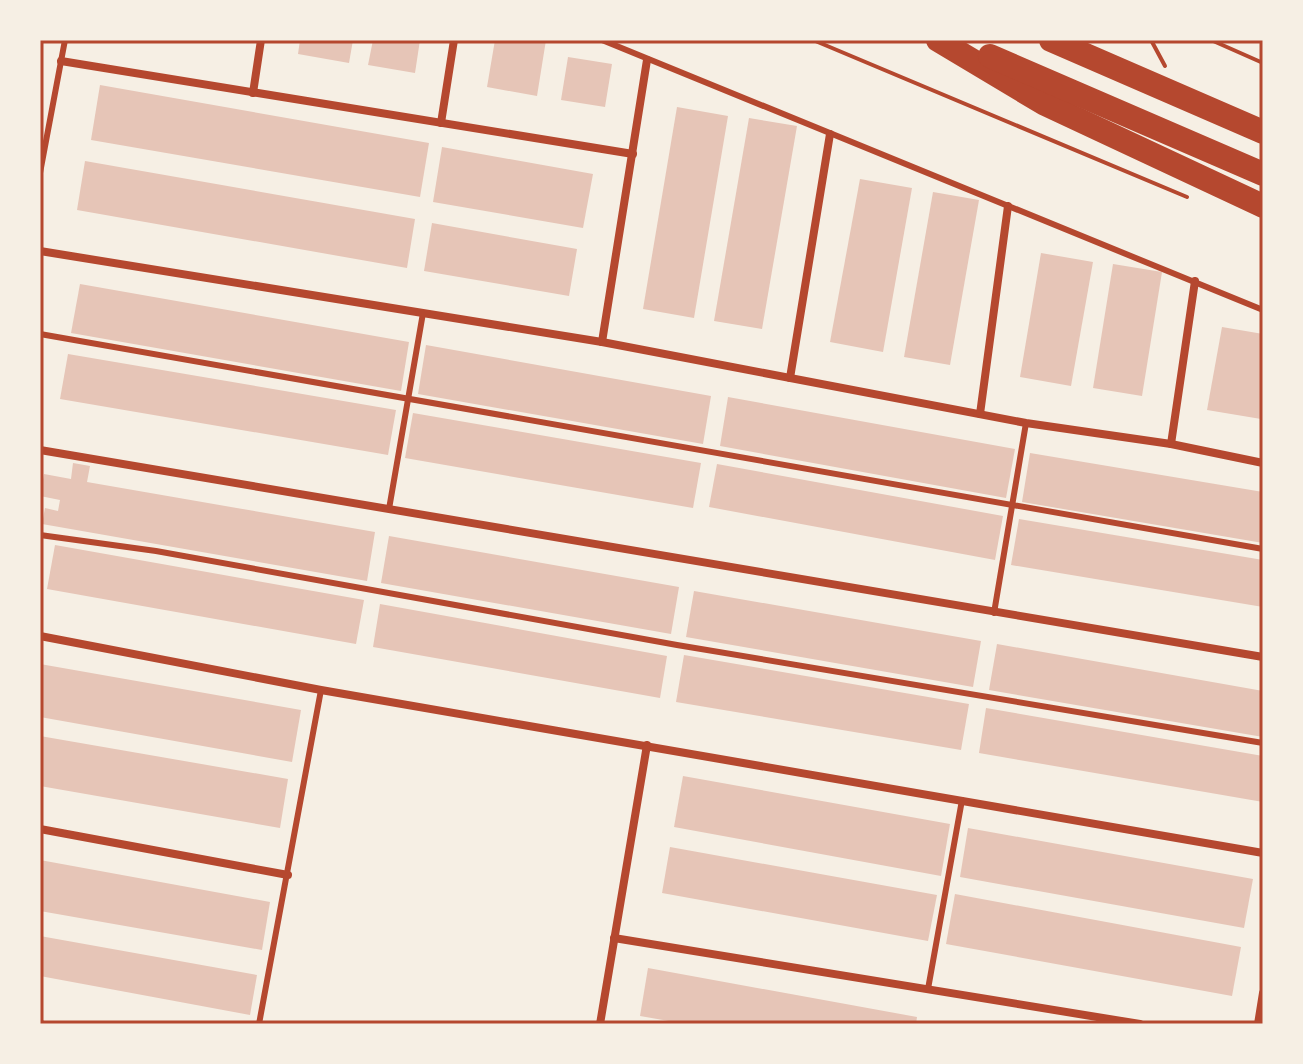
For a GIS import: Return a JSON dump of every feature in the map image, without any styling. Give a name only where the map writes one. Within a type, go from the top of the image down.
[{"type":"highway","points":[[938,40],[1045,104],[1263,206]]},
{"type":"highway","points":[[953,40],[1263,174]]},
{"type":"highway","points":[[1051,40],[1262,132]]},
{"type":"street","points":[[253,93],[261,40]]},
{"type":"street","points":[[441,123],[454,40]]},
{"type":"street","points":[[602,342],[647,60]]},
{"type":"street","points":[[61,61],[633,154]]},
{"type":"street","points":[[790,378],[830,134]]},
{"type":"street","points":[[980,414],[1008,206]]},
{"type":"street","points":[[40,251],[602,342],[1026,423],[1171,444],[1263,463]]},
{"type":"street","points":[[1171,444],[1195,281]]},
{"type":"street","points":[[40,450],[1263,657]]},
{"type":"street","points":[[40,636],[321,690],[1263,853]]},
{"type":"street","points":[[600,1024],[647,745]]},
{"type":"street","points":[[40,829],[288,875]]},
{"type":"street","points":[[614,938],[1140,1024]]},
{"type":"street","points":[[1258,1024],[1263,993]]},
{"type":"lane","points":[[40,173],[65,40]]},
{"type":"lane","points":[[602,40],[1263,310]]},
{"type":"lane","points":[[389,509],[423,313]]},
{"type":"lane","points":[[40,334],[1263,549]]},
{"type":"lane","points":[[994,613],[1026,423]]},
{"type":"lane","points":[[40,535],[156,551],[662,642],[1263,743]]},
{"type":"lane","points":[[259,1024],[321,690]]},
{"type":"lane","points":[[928,989],[962,799]]},
{"type":"path","points":[[813,40],[1190,198]]},
{"type":"path","points":[[1211,40],[1263,63]]},
{"type":"building","points":[[300,40],[353,40],[349,63],[298,54]]},
{"type":"building","points":[[373,40],[420,40],[415,73],[368,65]]},
{"type":"building","points":[[495,40],[546,40],[537,96],[487,87]]},
{"type":"building","points":[[568,57],[612,64],[605,107],[561,100]]},
{"type":"building","points":[[100,85],[429,143],[420,197],[91,140]]},
{"type":"building","points":[[677,107],[728,116],[694,318],[643,309]]},
{"type":"building","points":[[749,118],[797,126],[762,329],[714,321]]},
{"type":"building","points":[[442,147],[593,174],[583,228],[433,202]]},
{"type":"building","points":[[85,161],[415,219],[407,268],[77,210]]},
{"type":"building","points":[[860,179],[912,188],[883,352],[830,342]]},
{"type":"building","points":[[933,192],[979,200],[950,365],[904,357]]},
{"type":"building","points":[[432,223],[577,249],[569,296],[424,271]]},
{"type":"building","points":[[1041,253],[1093,262],[1071,386],[1020,377]]},
{"type":"building","points":[[1113,264],[1162,272],[1142,396],[1093,388]]},
{"type":"building","points":[[80,284],[409,342],[401,391],[71,333]]},
{"type":"building","points":[[1222,327],[1263,334],[1261,419],[1207,410]]},
{"type":"building","points":[[426,345],[711,396],[703,444],[418,394]]},
{"type":"building","points":[[68,354],[396,410],[388,455],[60,399]]},
{"type":"building","points":[[728,397],[1015,449],[1006,498],[720,446]]},
{"type":"building","points":[[413,413],[701,463],[693,508],[405,458]]},
{"type":"building","points":[[1030,453],[1263,492],[1263,543],[1022,502]]},
{"type":"building","points":[[73,463],[90,466],[87,482],[375,532],[367,581],[42,524],[45,508],[58,511],[60,500],[40,496],[44,474],[71,479]]},
{"type":"building","points":[[717,464],[1003,516],[995,560],[709,507]]},
{"type":"building","points":[[1019,519],[1263,560],[1263,607],[1011,565]]},
{"type":"building","points":[[389,536],[679,587],[671,634],[381,583]]},
{"type":"building","points":[[55,545],[364,600],[356,644],[47,589]]},
{"type":"building","points":[[694,591],[981,641],[973,687],[686,637]]},
{"type":"building","points":[[380,604],[667,656],[660,698],[373,647]]},
{"type":"building","points":[[997,644],[1263,691],[1263,737],[989,690]]},
{"type":"building","points":[[684,655],[969,704],[961,750],[676,702]]},
{"type":"building","points":[[40,664],[301,710],[292,762],[40,717]]},
{"type":"building","points":[[986,708],[1263,756],[1263,802],[979,753]]},
{"type":"building","points":[[40,736],[288,779],[280,828],[40,786]]},
{"type":"building","points":[[683,776],[950,824],[941,876],[674,827]]},
{"type":"building","points":[[968,828],[1253,879],[1244,928],[960,877]]},
{"type":"building","points":[[670,847],[937,895],[928,941],[662,893]]},
{"type":"building","points":[[40,860],[270,902],[262,950],[40,911]]},
{"type":"building","points":[[955,894],[1241,947],[1232,996],[946,944]]},
{"type":"building","points":[[40,936],[257,975],[250,1015],[40,976]]},
{"type":"building","points":[[648,968],[917,1017],[916,1024],[686,1024],[640,1016]]}]
